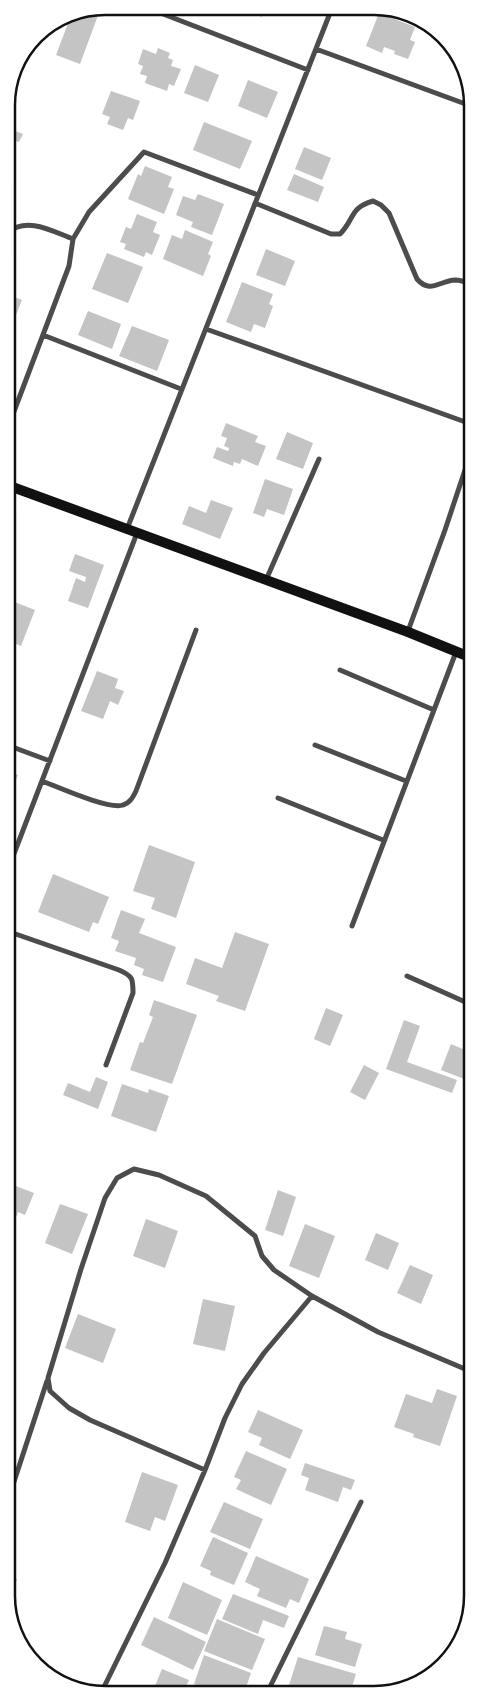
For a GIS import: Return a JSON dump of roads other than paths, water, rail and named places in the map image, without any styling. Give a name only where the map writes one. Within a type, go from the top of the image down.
[{"type":"main road","points":[[15,488],[408,632],[464,655]]},
{"type":"street","points":[[168,15],[308,70]]},
{"type":"street","points":[[126,529],[329,15]]},
{"type":"street","points":[[316,49],[464,103]]},
{"type":"street","points":[[15,409],[69,266],[73,240],[89,212],[144,152],[258,195]]},
{"type":"street","points":[[255,202],[331,234],[340,234],[345,229],[355,210],[364,204],[373,201],[381,204],[389,213],[417,279],[422,284],[430,287],[454,280],[464,281]]},
{"type":"street","points":[[15,228],[23,225],[37,225],[73,240]]},
{"type":"street","points":[[206,329],[464,421]]},
{"type":"street","points":[[43,336],[181,389]]},
{"type":"street","points":[[266,581],[319,459]]},
{"type":"street","points":[[408,632],[464,473]]},
{"type":"street","points":[[15,851],[138,533]]},
{"type":"street","points":[[42,780],[105,804],[122,806],[130,801],[136,791],[196,630]]},
{"type":"street","points":[[352,926],[383,840],[456,652]]},
{"type":"street","points":[[340,670],[434,710]]},
{"type":"street","points":[[315,744],[406,781]]},
{"type":"street","points":[[15,748],[50,761]]},
{"type":"street","points":[[278,798],[383,840]]},
{"type":"street","points":[[15,934],[119,970],[128,974],[133,981],[133,993],[106,1065]]},
{"type":"street","points":[[407,976],[464,1001]]},
{"type":"street","points":[[15,1479],[105,1198],[117,1178],[134,1169],[159,1175],[206,1196],[255,1236],[262,1256],[274,1270],[312,1296],[378,1332],[464,1369]]},
{"type":"street","points":[[104,1686],[165,1563],[225,1418],[242,1384],[264,1352],[312,1296]]},
{"type":"street","points":[[48,1378],[50,1391],[54,1396],[79,1414],[205,1470]]},
{"type":"street","points":[[270,1686],[360,1502]]}]
